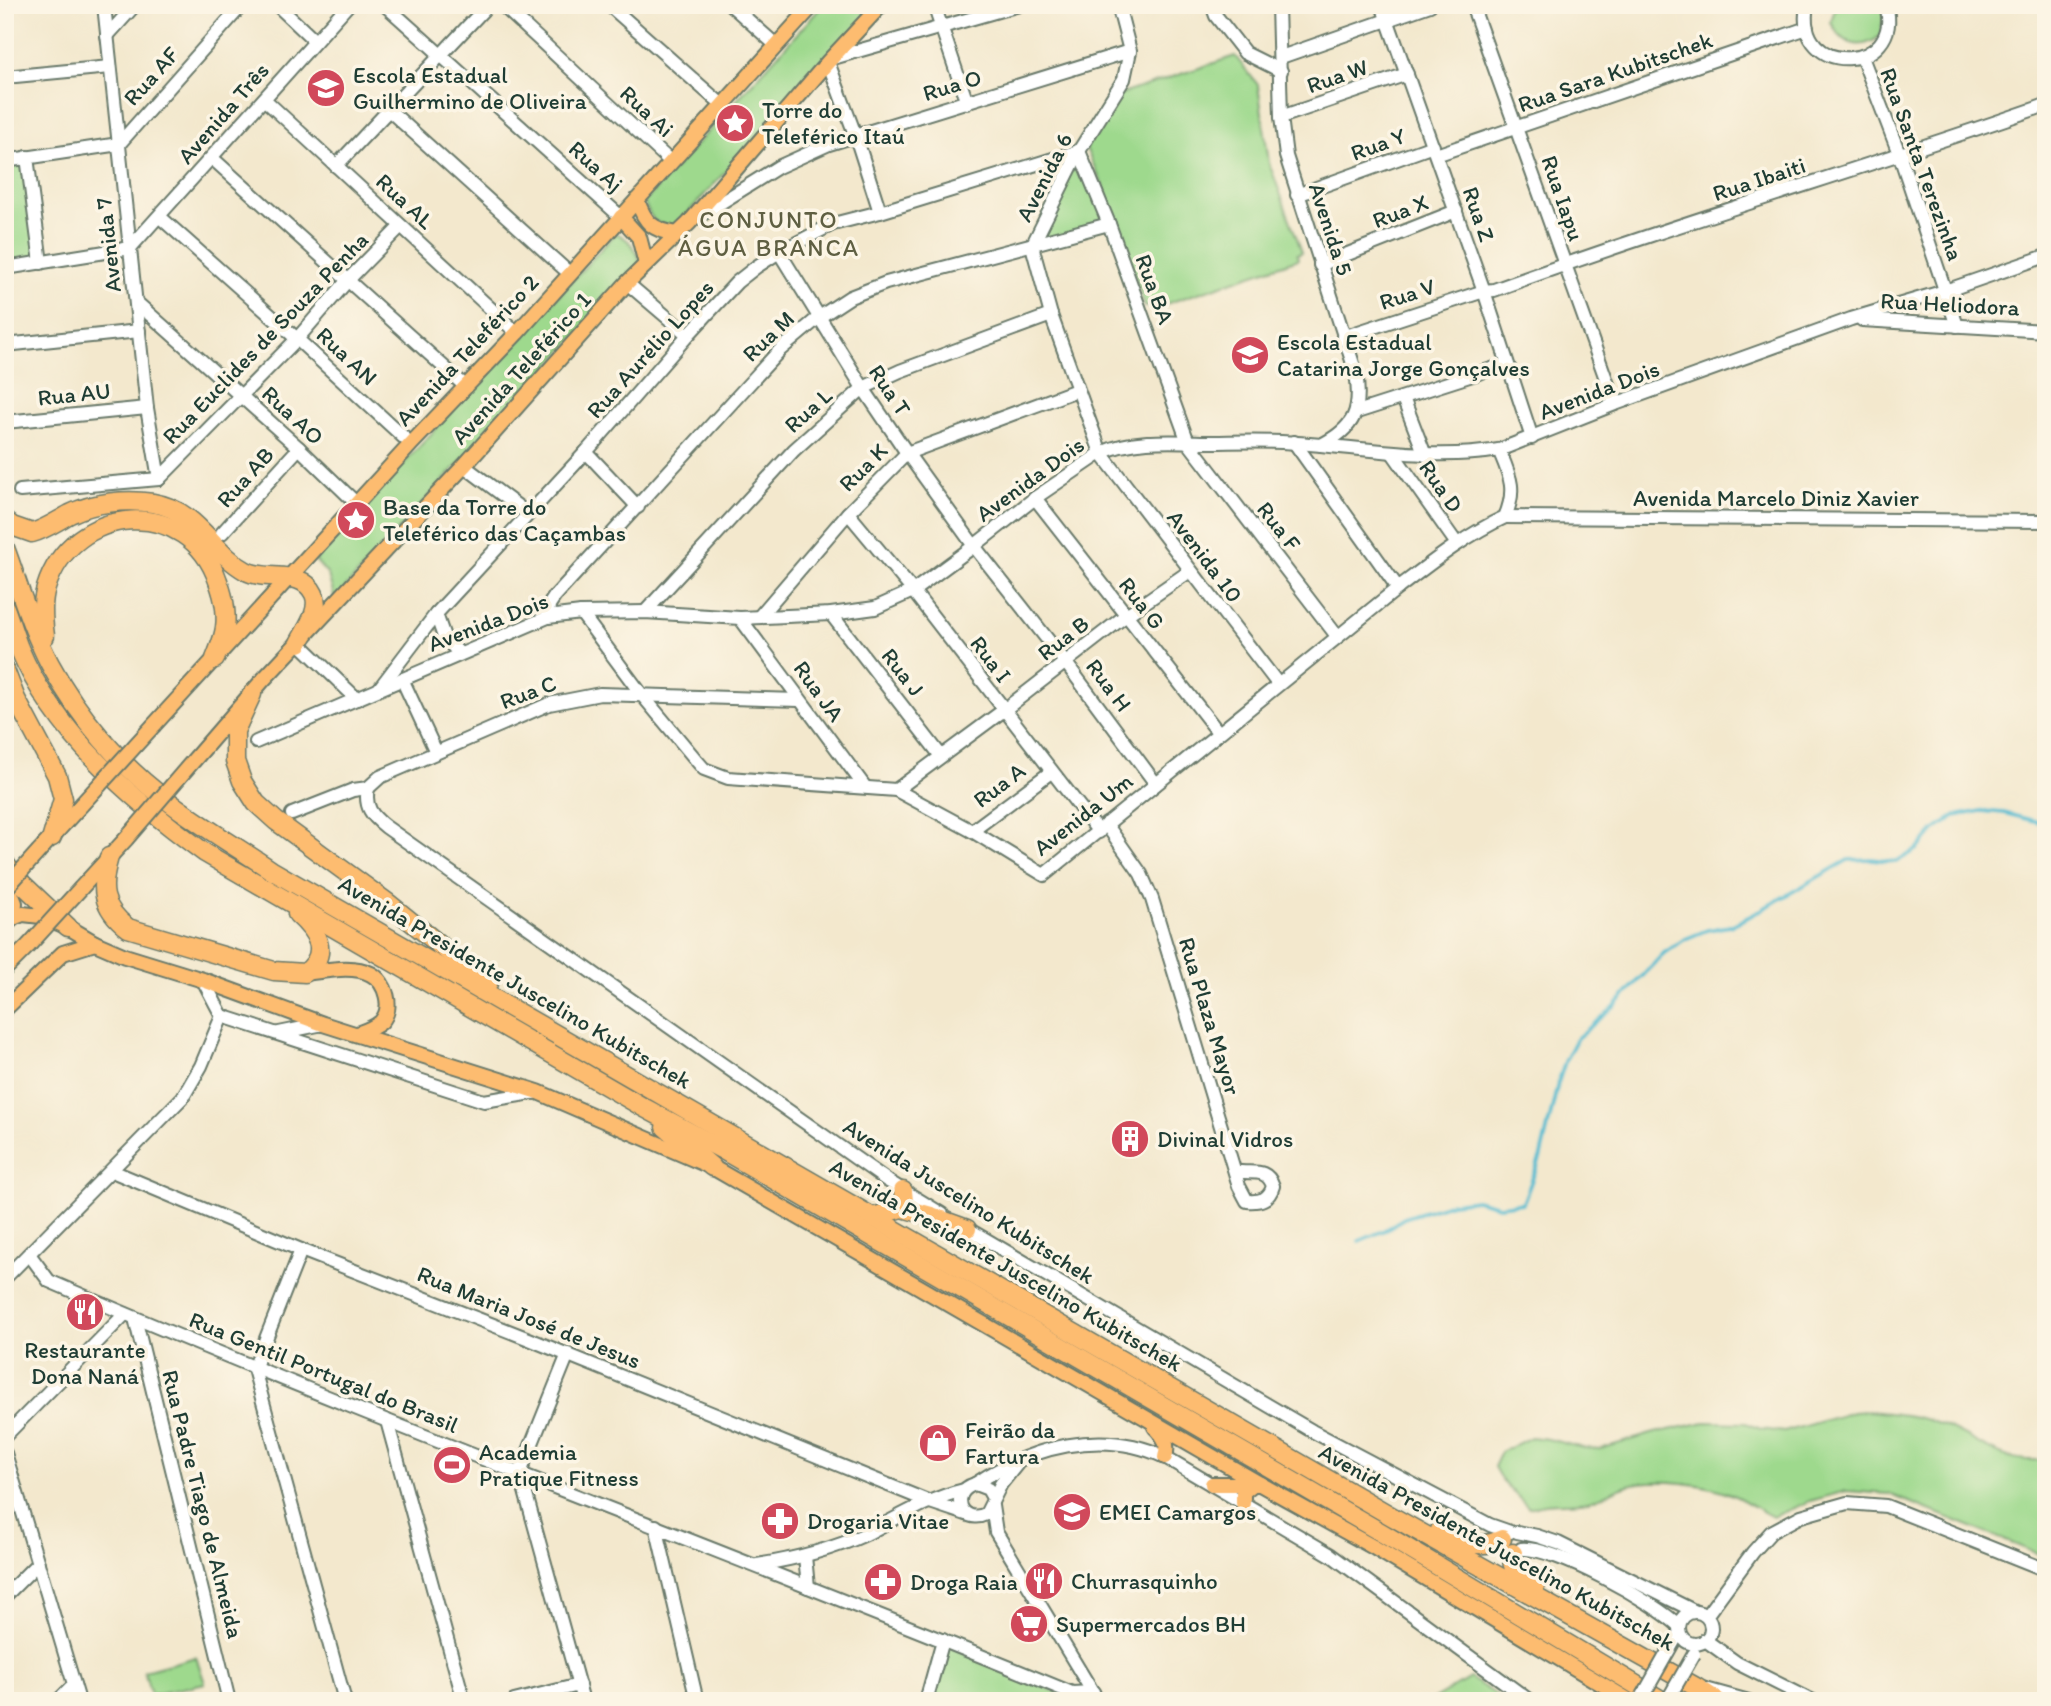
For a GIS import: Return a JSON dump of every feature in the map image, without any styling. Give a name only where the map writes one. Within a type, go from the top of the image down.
[{"type":"highway","points":[[5,520],[12,526],[32,534],[83,508],[110,502],[153,503],[174,510],[191,519],[233,561],[247,571],[259,575],[289,577],[310,587],[315,596],[314,613],[299,643]]},
{"type":"highway","points":[[48,660],[43,618],[46,589],[55,567],[83,535],[104,524],[132,520],[156,522],[181,532],[203,551],[215,569],[225,598],[224,633],[215,659]]},
{"type":"highway","points":[[5,548],[48,660]]},
{"type":"highway","points":[[5,608],[20,650],[44,693],[73,735],[153,816],[205,853],[264,888],[299,916],[315,933],[320,952],[316,962],[305,973],[274,971],[128,928],[114,917],[104,895],[102,881],[109,857]]},
{"type":"highway","name":"Avenida Presidente Juscelino Kubitschek","points":[[48,660],[88,724],[132,770],[167,800],[271,870],[1356,1496],[1717,1701]]},
{"type":"highway","points":[[5,670],[16,699],[57,776],[63,799],[52,837]]},
{"type":"highway","points":[[252,694],[235,731],[235,761],[242,781],[256,803],[276,821],[388,903],[529,1018]]},
{"type":"highway","points":[[5,863],[13,875],[68,927]]},
{"type":"highway","name":"Avenida Presidente Juscelino Kubitschek","points":[[264,888],[757,1170],[1384,1534],[1665,1701]]},
{"type":"highway","points":[[641,1106],[712,1167]]},
{"type":"highway","points":[[873,1217],[902,1199],[931,1216],[967,1229]]},
{"type":"highway","points":[[1356,1496],[1417,1518],[1462,1542],[1480,1544],[1513,1541],[1512,1564],[1517,1575],[1546,1594],[1578,1622]]},
{"type":"main road","name":"Avenida Teleférico 2","points":[[5,889],[411,444],[517,333],[813,5]]},
{"type":"main road","name":"Avenida Teleférico 1","points":[[5,969],[126,839],[252,694],[464,466],[627,283],[688,223],[881,5]]},
{"type":"main road","points":[[637,200],[644,219],[660,231],[677,234]]},
{"type":"main road","points":[[621,217],[639,237],[646,264]]},
{"type":"main road","points":[[5,879],[15,903],[9,922]]},
{"type":"main road","points":[[9,922],[33,914],[68,927],[95,943],[134,959],[203,980],[323,1024],[538,1092],[712,1167],[1149,1420],[1256,1485],[1376,1548],[1630,1701]]},
{"type":"main road","points":[[5,1009],[63,953],[95,943]]},
{"type":"main road","points":[[305,973],[353,970],[371,974],[379,981],[386,992],[386,1015],[371,1029],[356,1034]]},
{"type":"main road","points":[[1149,1420],[1165,1440],[1165,1457]]},
{"type":"main road","points":[[1212,1484],[1256,1485]]},
{"type":"main road","points":[[1243,1503],[1242,1492],[1256,1485]]},
{"type":"street","points":[[5,22],[8,5]]},
{"type":"street","name":"Avenida 7","points":[[104,5],[147,408],[159,479]]},
{"type":"street","points":[[107,36],[135,5]]},
{"type":"street","name":"Rua AF","points":[[119,144],[242,5]]},
{"type":"street","points":[[276,5],[315,41]]},
{"type":"street","name":"Avenida Três","points":[[130,248],[348,5]]},
{"type":"street","name":"Rua Aj","points":[[385,5],[621,217]]},
{"type":"street","points":[[337,166],[488,5]]},
{"type":"street","name":"Rua Ai","points":[[502,5],[671,162]]},
{"type":"street","points":[[609,5],[722,105]]},
{"type":"street","points":[[731,5],[776,45]]},
{"type":"street","points":[[934,5],[967,103]]},
{"type":"street","points":[[880,212],[831,60],[1019,5]]},
{"type":"street","points":[[1118,5],[1130,51]]},
{"type":"street","points":[[1212,5],[1216,16],[1245,53],[1281,71]]},
{"type":"street","name":"Avenida 5","points":[[1279,5],[1281,117],[1286,156],[1357,383],[1357,412]]},
{"type":"street","name":"Rua Z","points":[[1382,5],[1484,291],[1532,438]]},
{"type":"street","points":[[1281,57],[1430,5]]},
{"type":"street","name":"Rua Iapu","points":[[1472,5],[1615,404]]},
{"type":"street","points":[[1807,5],[1807,28],[1812,41],[1834,58],[1848,60],[1873,50],[1882,40],[1888,27],[1886,5]]},
{"type":"street","name":"Rua Sara Kubitschek","points":[[1435,151],[1516,128],[1807,28]]},
{"type":"street","name":"Rua O","points":[[688,223],[752,182],[802,155],[1130,51]]},
{"type":"street","name":"Avenida 6","points":[[1101,453],[1051,315],[1032,246],[1079,152],[1124,79],[1130,51]]},
{"type":"street","name":"Rua Santa Terezinha","points":[[1861,57],[1900,156],[1957,326]]},
{"type":"street","points":[[5,77],[110,67]]},
{"type":"street","name":"Rua W","points":[[1281,117],[1407,74]]},
{"type":"street","name":"Rua AL","points":[[264,99],[517,333]]},
{"type":"street","name":"Rua Ibaiti","points":[[1484,291],[1494,290],[1900,156],[2046,105]]},
{"type":"street","points":[[389,110],[569,273]]},
{"type":"street","points":[[5,161],[119,144]]},
{"type":"street","name":"Rua Y","points":[[1297,195],[1435,151]]},
{"type":"street","name":"Rua Aurélio Lopes","points":[[378,689],[436,614],[586,452],[737,282],[779,251],[833,224],[1079,152]]},
{"type":"street","name":"Rua BA","points":[[1079,152],[1109,224],[1188,442]]},
{"type":"street","points":[[27,157],[41,263]]},
{"type":"street","points":[[212,158],[466,386]]},
{"type":"street","points":[[728,177],[743,183],[752,182]]},
{"type":"street","name":"Rua X","points":[[1320,265],[1456,211]]},
{"type":"street","name":"Rua AN","points":[[160,217],[411,444]]},
{"type":"street","name":"Rua M","points":[[548,617],[555,596],[780,350],[818,318],[850,297],[886,283],[1109,224]]},
{"type":"street","name":"Rua Euclides de Souza Penha","points":[[159,479],[298,339],[348,281],[401,226]]},
{"type":"street","points":[[6,268],[130,248]]},
{"type":"street","points":[[5,250],[5,274]]},
{"type":"street","name":"Rua T","points":[[779,251],[863,388],[974,546]]},
{"type":"street","name":"Avenida Dois","points":[[256,742],[548,617],[581,613],[645,612],[740,618],[831,614],[875,608],[913,591],[1035,498],[1101,453],[1126,444],[1294,442],[1425,455],[1499,450],[1615,404],[1851,319],[1945,292],[2046,256]]},
{"type":"street","points":[[627,283],[688,335]]},
{"type":"street","name":"Rua V","points":[[1343,337],[1484,291]]},
{"type":"street","name":"Rua AO","points":[[135,302],[299,448],[357,504]]},
{"type":"street","name":"Rua L","points":[[645,612],[794,450],[863,388],[900,371],[1051,315]]},
{"type":"street","name":"Rua Heliodora","points":[[1851,319],[2046,331]]},
{"type":"street","points":[[5,345],[139,331]]},
{"type":"street","points":[[1321,445],[1346,428],[1357,412],[1507,364]]},
{"type":"street","name":"Rua K","points":[[759,617],[848,513],[907,453],[1077,390]]},
{"type":"street","points":[[1403,398],[1425,455]]},
{"type":"street","name":"Rua AU","points":[[5,422],[147,408]]},
{"type":"street","name":"Rua F","points":[[1188,442],[1337,636]]},
{"type":"street","points":[[1294,442],[1398,588]]},
{"type":"street","name":"Rua AB","points":[[222,533],[299,448]]},
{"type":"street","points":[[1499,450],[1511,480],[1513,493],[1505,517]]},
{"type":"street","points":[[586,452],[638,507]]},
{"type":"street","name":"Rua D","points":[[1392,452],[1457,544]]},
{"type":"street","name":"Avenida 10","points":[[1101,453],[1278,684]]},
{"type":"street","points":[[464,466],[527,514]]},
{"type":"street","points":[[20,491],[159,479]]},
{"type":"street","name":"Rua G","points":[[1035,498],[1218,732]]},
{"type":"street","name":"Rua I","points":[[848,513],[913,591],[1051,772],[1103,828]]},
{"type":"street","name":"Avenida Um","points":[[581,613],[642,695],[704,769],[728,778],[896,790],[972,831],[1044,875],[1398,588],[1457,544],[1505,517]]},
{"type":"street","name":"Avenida Marcelo Diniz Xavier","points":[[1505,517],[2046,521]]},
{"type":"street","name":"Rua H","points":[[974,546],[1156,784]]},
{"type":"street","name":"Rua B","points":[[896,790],[1125,616],[1190,571]]},
{"type":"street","points":[[436,614],[444,637],[460,654]]},
{"type":"street","name":"Rua J","points":[[831,614],[941,756]]},
{"type":"street","name":"Rua JA","points":[[740,618],[865,788]]},
{"type":"street","points":[[299,643],[357,699]]},
{"type":"street","points":[[402,679],[436,752]]},
{"type":"street","name":"Rua C","points":[[292,814],[353,790],[368,789],[380,777],[562,700],[600,694],[799,700]]},
{"type":"street","name":"Rua A","points":[[972,831],[1051,772]]},
{"type":"street","name":"Avenida Juscelino Kubitschek","points":[[368,789],[368,808],[373,817],[386,827],[902,1199]]},
{"type":"street","name":"Rua Plaza Mayor","points":[[1103,828],[1141,874],[1152,899],[1235,1171],[1247,1201],[1260,1202],[1268,1197],[1273,1185],[1264,1173],[1246,1174],[1235,1171]]},
{"type":"street","points":[[203,980],[222,1016],[484,1101],[538,1092]]},
{"type":"street","points":[[5,1278],[183,1097],[201,1066],[222,1016]]},
{"type":"street","points":[[279,1033],[323,1024]]},
{"type":"street","name":"Rua Maria José de Jesus","points":[[113,1171],[301,1250],[568,1354],[930,1502]]},
{"type":"street","name":"Avenida Juscelino Kubitschek","points":[[967,1229],[1312,1431],[1490,1524],[1513,1541]]},
{"type":"street","points":[[301,1250],[254,1369],[345,1701]]},
{"type":"street","name":"Rua Gentil Portugal do Brasil","points":[[29,1254],[49,1281],[254,1369],[757,1565],[1072,1693],[1095,1697]]},
{"type":"street","points":[[5,1436],[130,1316]]},
{"type":"street","name":"Rua Padre Tiago de Almeida","points":[[130,1316],[229,1701]]},
{"type":"street","points":[[568,1354],[520,1473],[583,1701]]},
{"type":"street","points":[[387,1421],[464,1701]]},
{"type":"street","points":[[757,1565],[805,1556],[844,1544],[930,1502],[969,1487],[1042,1450],[1073,1443],[1110,1441],[1146,1448],[1165,1457],[1331,1555],[1530,1701]]},
{"type":"street","points":[[5,1453],[79,1701]]},
{"type":"street","points":[[971,1516],[986,1514],[1021,1459]]},
{"type":"street","points":[[969,1487],[988,1489],[996,1532],[1095,1697]]},
{"type":"street","points":[[969,1487],[959,1499],[971,1516]]},
{"type":"street","points":[[930,1502],[971,1516],[996,1532]]},
{"type":"street","points":[[1701,1614],[1772,1532],[1801,1516],[1847,1503],[1886,1506],[2046,1570]]},
{"type":"street","points":[[656,1526],[697,1701]]},
{"type":"street","points":[[1513,1541],[1537,1536],[1558,1543],[1701,1614],[1710,1630],[1665,1701]]},
{"type":"street","points":[[1513,1541],[1592,1574],[1651,1605],[1688,1642],[1703,1641],[1737,1663],[1813,1701]]},
{"type":"street","points":[[805,1556],[808,1587]]},
{"type":"street","points":[[5,1596],[38,1563]]},
{"type":"street","points":[[1640,1701],[1686,1614],[1701,1614]]},
{"type":"street","points":[[926,1701],[943,1640]]},
{"type":"street","points":[[58,1701],[74,1685]]},
{"type":"street","points":[[514,1701],[579,1685]]},
{"type":"street","points":[[1696,1687],[1749,1701]]},
{"type":"green space","points":[[823,5],[877,5],[676,226],[655,221],[644,202]]},
{"type":"green space","points":[[1836,5],[1882,5],[1885,10],[1880,36],[1865,44],[1858,44],[1840,36],[1831,22]]},
{"type":"green space","points":[[1235,56],[1258,85],[1269,163],[1302,252],[1297,254],[1298,259],[1157,307],[1155,303],[1145,307],[1112,206],[1085,146],[1118,95]]},
{"type":"green space","points":[[1079,151],[1109,224],[1032,246]]},
{"type":"green space","points":[[26,158],[40,262],[6,267],[6,161]]},
{"type":"green space","points":[[616,233],[633,246],[640,266],[335,599],[328,575],[315,560]]},
{"type":"green space","points":[[1869,1411],[1922,1418],[1954,1430],[2000,1454],[2028,1460],[2046,1460],[2046,1557],[1889,1494],[1846,1491],[1810,1501],[1773,1517],[1740,1498],[1711,1488],[1654,1482],[1628,1485],[1588,1501],[1544,1504],[1529,1508],[1502,1481],[1494,1467],[1501,1452],[1531,1437],[1600,1449],[1705,1422],[1746,1423],[1761,1429],[1784,1432],[1853,1412]]},
{"type":"green space","points":[[947,1645],[1078,1701],[932,1701]]},
{"type":"green space","points":[[196,1657],[205,1683],[151,1695],[144,1671]]},
{"type":"green space","points":[[1470,1678],[1506,1701],[1431,1701]]},
{"type":"waterway","points":[[1359,1241],[1404,1218],[1452,1203],[1476,1200],[1499,1206],[1523,1203],[1541,1156],[1558,1083],[1577,1038],[1613,1008],[1664,953],[1685,939],[1707,930],[1730,926],[1848,860],[1896,862],[1918,849],[1935,830],[1955,816],[1981,811],[2004,813],[2046,824]]},
{"type":"place","name":"Escola Estadual Guilhermino de Oliveira","points":[[326,88]]},
{"type":"place","name":"Torre do Teleférico Itaú","points":[[735,123]]},
{"type":"place","name":"Escola Estadual Catarina Jorge Gonçalves","points":[[1250,355]]},
{"type":"place","name":"Base da Torre do Teleférico das Caçambas","points":[[356,520]]},
{"type":"place","name":"Divinal Vidros","points":[[1130,1139]]},
{"type":"place","name":"Restaurante Dona Naná","points":[[85,1312]]},
{"type":"place","name":"Feirão da Fartura","points":[[938,1443]]},
{"type":"place","name":"Academia Pratique Fitness","points":[[452,1465]]},
{"type":"place","name":"EMEI Camargos","points":[[1072,1512]]},
{"type":"place","name":"Drogaria Vitae","points":[[780,1521]]},
{"type":"place","name":"Churrasquinho","points":[[1044,1581]]},
{"type":"place","name":"Droga Raia","points":[[883,1582]]},
{"type":"place","name":"Supermercados BH","points":[[1029,1624]]},
{"type":"district","name":"CONJUNTO ÁGUA BRANCA","points":[[769,234]]}]
